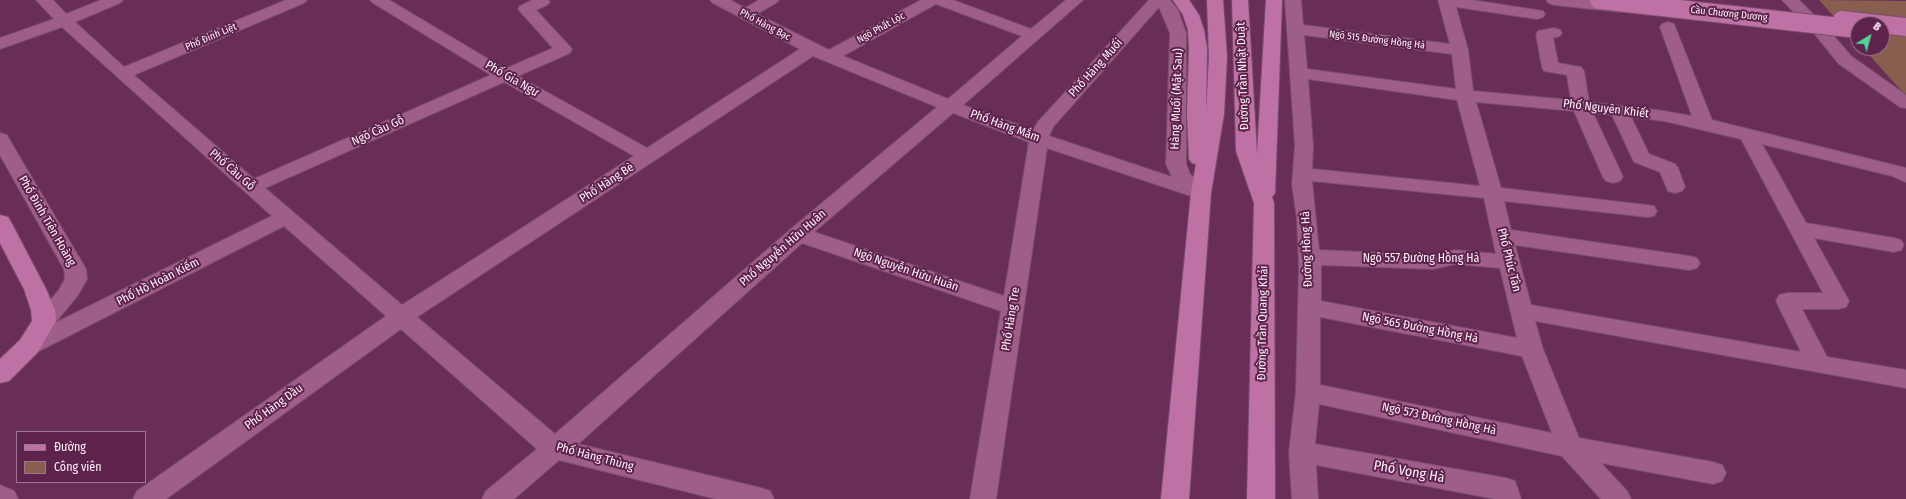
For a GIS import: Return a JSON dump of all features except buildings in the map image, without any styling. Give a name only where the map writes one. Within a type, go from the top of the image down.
[{"type":"main road","points":[[1175,499],[1201,193],[1196,113],[1198,49],[1196,30],[1191,15],[1181,0]]},
{"type":"main road","name":"Đường Trần Nhật Duật","points":[[1201,193],[1215,114],[1218,57],[1215,0]]},
{"type":"main road","name":"Đường Trần Nhật Duật","points":[[1240,0],[1246,151]]},
{"type":"main road","points":[[1264,203],[1274,0]]},
{"type":"main road","name":"Cầu Chương Dương","points":[[1599,0],[1850,28]]},
{"type":"main road","name":"Cầu Chương Dương","points":[[1664,0],[1906,27]]},
{"type":"main road","name":"Cầu Chương Dương","points":[[1724,0],[1906,20]]},
{"type":"main road","points":[[1890,33],[1906,34]]},
{"type":"main road","name":"Đường Trần Quang Khải","points":[[1246,151],[1264,203],[1261,499]]},
{"type":"main road","points":[[0,222],[33,284],[42,305],[44,321]]},
{"type":"main road","name":"Phố Đinh Tiên Hoàng","points":[[0,374],[29,346],[44,321]]},
{"type":"street","name":"Phố Cầu Gỗ","points":[[44,0],[64,21],[122,74],[402,316]]},
{"type":"street","points":[[0,44],[64,21],[115,0]]},
{"type":"street","name":"Phố Đinh Liệt","points":[[122,74],[299,0]]},
{"type":"street","name":"Phố Gia Ngư","points":[[378,0],[504,75],[648,156]]},
{"type":"street","name":"Ngõ Cầu Gỗ","points":[[252,187],[564,48],[526,9],[542,2],[540,0]]},
{"type":"street","name":"Phố Hàng Bạc","points":[[718,0],[812,50]]},
{"type":"street","points":[[744,14],[771,0]]},
{"type":"street","name":"Ngõ Phất Lộc","points":[[829,56],[932,0]]},
{"type":"street","points":[[939,0],[1033,35]]},
{"type":"street","points":[[970,12],[988,0]]},
{"type":"street","name":"Phố Nguyễn Hữu Huân","points":[[495,499],[555,449],[798,234],[1075,0]]},
{"type":"street","name":"Phố Hàng Muối","points":[[1039,139],[1044,126],[1157,0]]},
{"type":"street","name":"Hàng Muối (Mặt Sau)","points":[[1162,0],[1170,10],[1178,33],[1176,164],[1182,177],[1201,193]]},
{"type":"street","name":"Đường Hồng Hà","points":[[1293,0],[1300,73],[1304,146],[1303,174],[1309,257],[1308,392],[1302,452],[1305,499]]},
{"type":"street","points":[[1554,0],[1819,29]]},
{"type":"street","points":[[1790,0],[1819,29],[1845,60],[1906,103]]},
{"type":"street","points":[[1446,1],[1537,14]]},
{"type":"street","name":"Phố Phúc Tân","points":[[1446,1],[1460,50],[1465,96],[1497,210],[1502,236],[1531,349],[1570,447],[1618,499]]},
{"type":"street","points":[[1668,27],[1704,124]]},
{"type":"street","name":"Ngõ 515 Đường Hồng Hà","points":[[1295,29],[1460,50]]},
{"type":"street","points":[[1554,33],[1544,34],[1550,67],[1575,71],[1581,106],[1613,177]]},
{"type":"street","name":"Phố Hàng Mắm","points":[[812,50],[950,106],[1039,139],[1201,193]]},
{"type":"street","name":"Phố Hàng Bè","points":[[402,316],[812,50]]},
{"type":"street","name":"Phố Nguyên Khiết","points":[[1300,73],[1465,96],[1619,110],[1704,124],[1899,172],[1906,176]]},
{"type":"street","points":[[1619,110],[1641,158],[1668,168],[1675,187]]},
{"type":"street","points":[[1748,135],[1838,301],[1787,301],[1819,364]]},
{"type":"street","name":"Phố Đinh Tiên Hoàng","points":[[0,139],[75,269],[76,279],[67,295],[44,321]]},
{"type":"street","name":"Phố Hàng Tre","points":[[984,499],[1039,139]]},
{"type":"street","points":[[1303,174],[1491,193],[1647,211]]},
{"type":"street","name":"Phố Hồ Hoàn Kiếm","points":[[29,346],[286,217]]},
{"type":"street","points":[[1798,228],[1894,245]]},
{"type":"street","name":"Ngõ Nguyễn Hữu Huân","points":[[798,234],[1013,307]]},
{"type":"street","points":[[1502,236],[1688,263]]},
{"type":"street","name":"Ngõ 557 Đường Hồng Hà","points":[[1309,257],[1433,262],[1455,257],[1509,262]]},
{"type":"street","name":"Ngõ 565 Đường Hồng Hà","points":[[1308,307],[1531,349]]},
{"type":"street","points":[[1522,311],[1906,378]]},
{"type":"street","name":"Phố Hàng Thùng","points":[[402,316],[555,449],[761,499]]},
{"type":"street","name":"Phố Hàng Dầu","points":[[146,499],[402,316]]},
{"type":"street","name":"Ngõ 573 Đường Hồng Hà","points":[[1308,392],[1570,447],[1713,473]]},
{"type":"street","name":"Phố Vọng Hà","points":[[1302,452],[1506,489],[1508,499]]},
{"type":"street","points":[[0,496],[5,499]]},
{"type":"green space","points":[[1819,0],[1906,1],[1906,96],[1870,56],[1890,56],[1890,16],[1850,16],[1850,34]]}]
